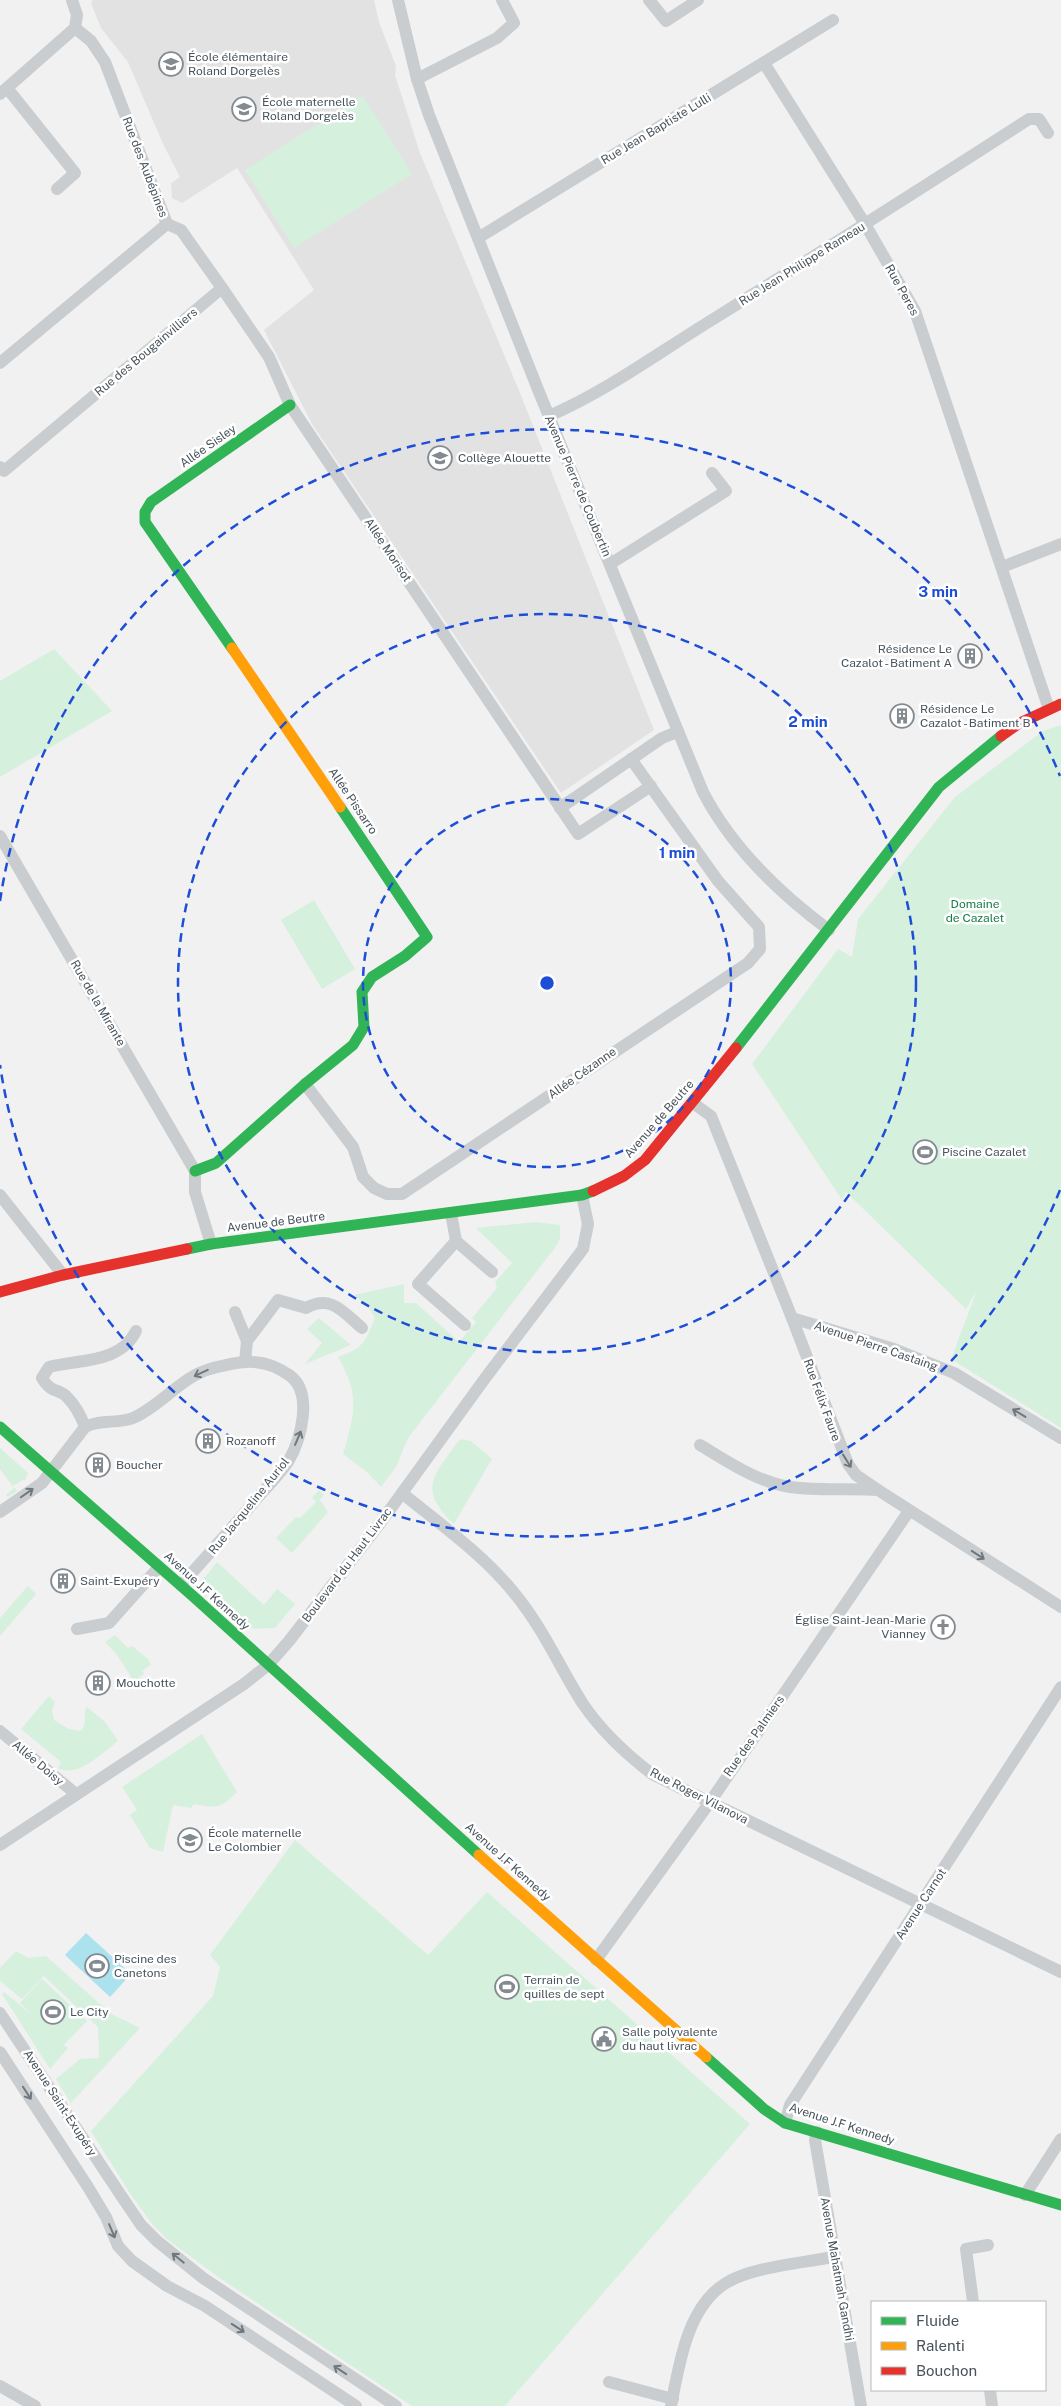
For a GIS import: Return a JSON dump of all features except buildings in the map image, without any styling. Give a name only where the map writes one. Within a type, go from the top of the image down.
[{"type":"street","points":[[57,188],[75,172],[4,91],[75,28],[77,15],[72,0]]},
{"type":"street","name":"Avenue Pierre de Coubertin","points":[[398,0],[417,79],[478,238],[677,732],[714,812],[747,857],[799,907],[829,930]]},
{"type":"street","points":[[417,79],[497,38],[514,23],[502,0]]},
{"type":"street","points":[[649,0],[666,21],[698,0]]},
{"type":"street","name":"Rue Jean Baptiste Lulli","points":[[478,238],[833,20]]},
{"type":"street","name":"Rue des Aubépines","points":[[0,363],[167,224],[104,62],[91,41],[75,28]]},
{"type":"street","name":"Rue Peres","points":[[764,64],[865,224],[916,311],[1048,708]]},
{"type":"street","name":"Rue Jean Philippe Rameau","points":[[549,416],[564,410],[616,380],[1029,119],[1039,119],[1048,133]]},
{"type":"street","points":[[167,224],[181,230],[222,288]]},
{"type":"street","name":"Allée Morisot","points":[[222,288],[269,357],[290,405],[578,834],[651,786]]},
{"type":"street","name":"Rue des Bougainvilliers","points":[[2,469],[222,288]]},
{"type":"street","name":"Allée Sisley","points":[[145,512],[150,502],[290,405]]},
{"type":"street","points":[[610,564],[726,491],[712,473]]},
{"type":"street","name":"Allée Pissarro","points":[[145,512],[145,522],[158,543],[314,767],[427,937],[406,956],[372,977],[362,992],[364,1027],[353,1045],[305,1084]]},
{"type":"street","points":[[1002,567],[1061,544]]},
{"type":"street","name":"Avenue de Beutre","points":[[0,1292],[63,1275],[211,1244],[582,1195],[611,1183],[637,1167],[693,1103],[939,787],[991,743],[1018,724],[1048,708],[1061,704]]},
{"type":"street","points":[[560,808],[662,738],[677,732]]},
{"type":"street","points":[[631,759],[651,786]]},
{"type":"street","name":"Allée Cézanne","points":[[305,1084],[353,1147],[363,1177],[374,1188],[387,1194],[402,1194],[748,963],[760,948],[759,926],[718,881],[651,786]]},
{"type":"street","name":"Rue de la Mirante","points":[[0,836],[196,1170]]},
{"type":"street","points":[[211,1244],[195,1192],[196,1170],[216,1163],[305,1084]]},
{"type":"street","name":"Rue Félix Faure","points":[[693,1103],[711,1116],[792,1318],[842,1454],[856,1475],[909,1511],[1061,1607]]},
{"type":"street","points":[[0,1194],[63,1275]]},
{"type":"street","name":"Boulevard du Haut Livrac","points":[[0,1845],[244,1684],[268,1665],[295,1634],[402,1493],[486,1377],[583,1249],[588,1224],[582,1195]]},
{"type":"street","points":[[451,1213],[456,1240],[492,1272]]},
{"type":"street","points":[[456,1240],[418,1284],[465,1325]]},
{"type":"street","points":[[247,1341],[278,1300],[306,1308],[317,1302],[334,1305],[362,1328]]},
{"type":"street","points":[[235,1312],[247,1341],[245,1362]]},
{"type":"street","name":"Avenue Pierre Castaing","points":[[792,1318],[894,1349],[954,1373],[1061,1438]]},
{"type":"street","points":[[0,1512],[42,1483],[85,1427],[80,1415],[66,1395],[49,1389],[42,1378],[49,1367],[65,1363],[78,1364],[114,1353],[130,1342],[136,1331]]},
{"type":"street","name":"Rue Jacqueline Auriol","points":[[85,1427],[91,1424],[131,1419],[151,1409],[192,1377],[208,1370],[245,1362],[260,1361],[279,1368],[294,1378],[302,1392],[302,1428],[288,1462],[218,1545],[181,1585]]},
{"type":"street","name":"Avenue J.F Kennedy","points":[[0,1427],[181,1585],[764,2109],[785,2123],[1061,2205]]},
{"type":"street","points":[[700,1445],[728,1462],[765,1480],[788,1486],[878,1490]]},
{"type":"street","name":"Rue Roger Vilanova","points":[[402,1493],[487,1564],[515,1594],[549,1643],[584,1704],[608,1736],[652,1774],[1061,1972]]},
{"type":"street","name":"Rue des Palmiers","points":[[596,1960],[710,1802],[909,1511]]},
{"type":"street","points":[[77,1629],[109,1622],[159,1567]]},
{"type":"street","name":"Avenue Carnot","points":[[785,2123],[790,2105],[1061,1687]]},
{"type":"street","name":"Allée Doisy","points":[[0,1731],[76,1794]]},
{"type":"street","name":"Avenue Saint-Exupéry","points":[[0,2012],[141,2225],[203,2278],[396,2406]]},
{"type":"street","name":"Avenue Saint-Exupéry","points":[[0,2052],[100,2206],[118,2246],[132,2261],[167,2286],[190,2298],[352,2405],[361,2384]]},
{"type":"street","name":"Avenue Mahatmah Gandhi","points":[[817,2132],[815,2140],[861,2406]]},
{"type":"street","points":[[1025,2195],[1061,2139]]},
{"type":"street","points":[[100,2206],[120,2194]]},
{"type":"street","points":[[974,2301],[966,2249],[988,2245]]},
{"type":"street","points":[[609,2382],[672,2403],[691,2328],[700,2310],[717,2289],[734,2279],[757,2272],[834,2256]]},
{"type":"street","points":[[190,2298],[203,2278]]},
{"type":"street","points":[[0,2386],[34,2406]]},
{"type":"street","points":[[990,2391],[992,2406]]},
{"type":"shaded area","name":"Collège Alouette","points":[[93,0],[374,0],[379,22],[396,66],[395,75],[420,153],[520,393],[654,730],[561,793],[312,424],[264,330],[314,290],[237,168],[182,203],[172,198],[171,183],[180,177],[163,144],[128,62],[101,28],[91,3]]},
{"type":"green space","points":[[363,96],[412,174],[294,248],[245,170]]},
{"type":"green space","points":[[54,649],[112,711],[0,777],[0,681]]},
{"type":"green space","name":"Domaine de Cazalet","points":[[1061,725],[1061,1428],[951,1359],[977,1290],[966,1309],[846,1192],[842,1200],[752,1064],[838,949],[852,957],[858,919],[955,797],[1043,731]]},
{"type":"green space","points":[[314,900],[355,969],[322,989],[281,920]]},
{"type":"green space","points":[[536,1222],[560,1225],[560,1238],[557,1245],[408,1438],[396,1467],[381,1487],[368,1473],[343,1454],[350,1427],[353,1404],[350,1382],[338,1357],[359,1347],[366,1339],[375,1318],[367,1305],[354,1295],[404,1284],[404,1303],[416,1303],[459,1342],[476,1322],[472,1318],[497,1288],[495,1282],[512,1263],[476,1228]]},
{"type":"green space","points":[[319,1318],[351,1345],[305,1364],[322,1343],[307,1329]]},
{"type":"green space","points":[[460,1439],[471,1441],[492,1459],[454,1524],[435,1500],[433,1481],[443,1462]]},
{"type":"green space","points":[[0,1448],[28,1473],[25,1481],[24,1479],[13,1486],[17,1491],[8,1497],[6,1495],[14,1488],[0,1469]]},
{"type":"green space","points":[[319,1490],[324,1495],[320,1500],[328,1512],[292,1553],[276,1538],[296,1517],[300,1518],[315,1503],[316,1501],[312,1498]]},
{"type":"green space","points":[[217,1562],[264,1605],[277,1589],[295,1604],[275,1628],[244,1629],[198,1586]]},
{"type":"green space","points":[[28,1586],[36,1594],[0,1636],[0,1618]]},
{"type":"green space","points":[[115,1635],[128,1648],[132,1646],[148,1659],[151,1665],[142,1671],[144,1674],[139,1677],[143,1680],[136,1684],[117,1655],[105,1642]]},
{"type":"green space","points":[[49,1696],[55,1702],[52,1710],[54,1720],[69,1729],[80,1731],[85,1722],[87,1707],[105,1722],[118,1741],[82,1767],[74,1770],[58,1768],[61,1762],[21,1729]]},
{"type":"green space","points":[[202,1734],[237,1792],[226,1802],[218,1806],[194,1804],[191,1808],[173,1805],[163,1852],[150,1848],[130,1815],[137,1810],[122,1787]]},
{"type":"green space","points":[[295,1840],[428,1955],[487,1892],[750,2124],[505,2406],[412,2406],[221,2279],[168,2240],[152,2224],[131,2195],[91,2131],[213,1996],[220,1967],[210,1955]]},
{"type":"green space","points":[[16,1951],[28,1958],[46,1956],[111,2014],[140,2028],[71,2103],[56,2079],[80,2059],[99,2058],[98,2027],[44,1976],[22,1999],[0,1981],[0,1968]]},
{"type":"green space","points":[[42,1979],[87,2021],[64,2045],[68,2048],[50,2069],[2,1994],[4,1992],[32,2015],[20,2003]]},
{"type":"water","points":[[86,1933],[131,1974],[110,1997],[65,1955]]},
{"type":"traffic: fast","points":[[232,648],[145,522],[145,512],[151,502],[290,405]]},
{"type":"traffic: fast","points":[[736,1048],[939,787],[1001,736]]},
{"type":"traffic: fast","points":[[195,1171],[216,1163],[305,1084],[353,1045],[364,1027],[362,992],[372,977],[405,956],[427,937],[340,807]]},
{"type":"traffic: fast","points":[[187,1249],[211,1244],[582,1195],[593,1191]]},
{"type":"traffic: fast","points":[[0,1427],[194,1597],[479,1855]]},
{"type":"traffic: fast","points":[[706,2057],[764,2109],[785,2123],[1061,2205]]},
{"type":"traffic: slow","points":[[232,648],[340,807]]},
{"type":"traffic: slow","points":[[479,1855],[706,2057]]},
{"type":"traffic: jam","points":[[1001,736],[1018,724],[1061,704]]},
{"type":"traffic: jam","points":[[593,1191],[624,1176],[645,1160],[736,1048]]},
{"type":"traffic: jam","points":[[0,1292],[63,1275],[187,1249]]},
{"type":"place","name":"École élémentaire Roland Dorgelès","points":[[171,64]]},
{"type":"place","name":"École maternelle Roland Dorgelès","points":[[244,109]]},
{"type":"place","name":"Collège Alouette","points":[[440,458]]},
{"type":"place","name":"Résidence Le Cazalot - Batiment A","points":[[970,656]]},
{"type":"place","name":"Résidence Le Cazalot - Batiment B","points":[[902,716]]},
{"type":"place","name":"Piscine Cazalet","points":[[925,1152]]},
{"type":"place","name":"Rozanoff","points":[[208,1441]]},
{"type":"place","name":"Boucher","points":[[98,1465]]},
{"type":"place","name":"Saint-Exupéry","points":[[63,1581]]},
{"type":"place","name":"Église Saint-Jean-Marie Vianney","points":[[943,1627]]},
{"type":"place","name":"Mouchotte","points":[[98,1683]]},
{"type":"place","name":"École maternelle Le Colombier","points":[[190,1840]]},
{"type":"place","name":"Piscine des Canetons","points":[[97,1966]]},
{"type":"place","name":"Terrain de quilles de sept","points":[[507,1987]]},
{"type":"place","name":"Le City","points":[[53,2012]]},
{"type":"place","name":"Salle polyvalente du haut livrac","points":[[604,2039]]}]
